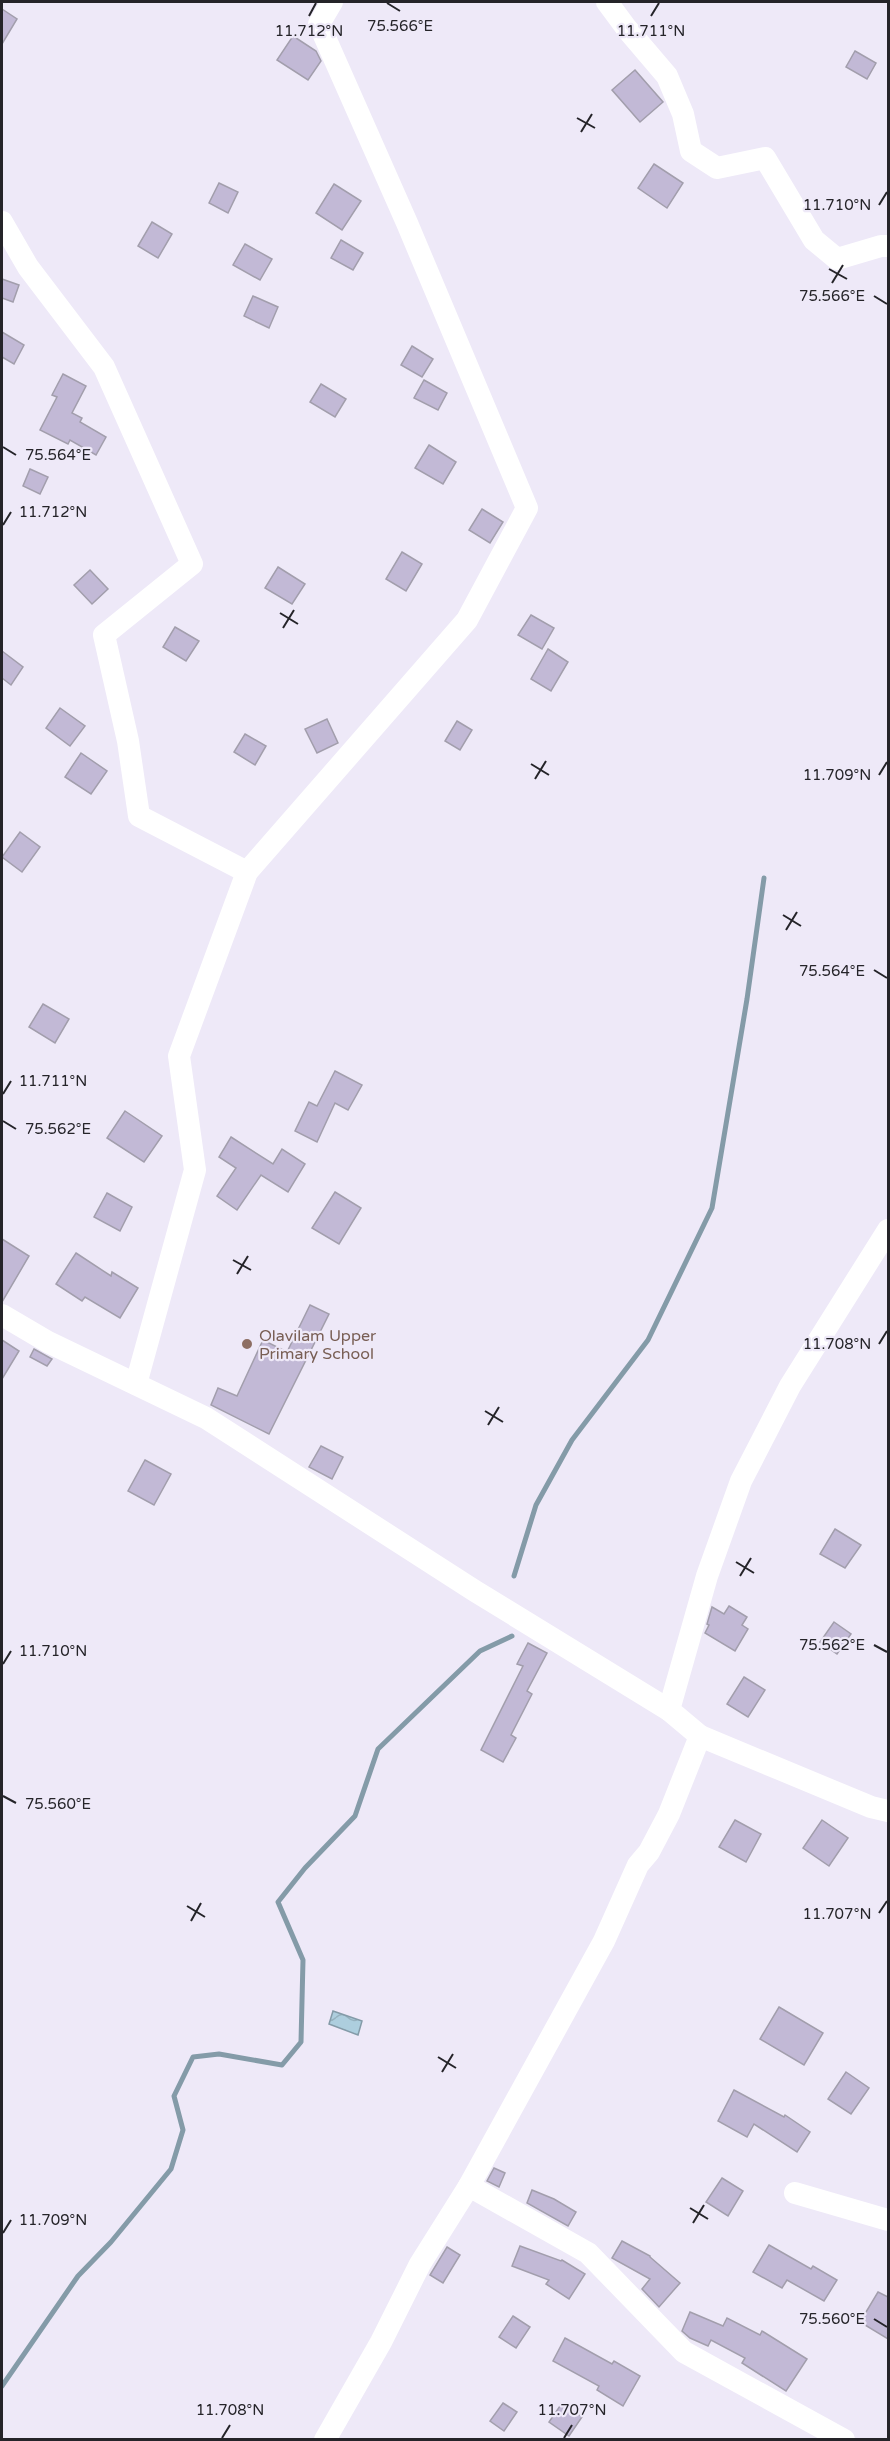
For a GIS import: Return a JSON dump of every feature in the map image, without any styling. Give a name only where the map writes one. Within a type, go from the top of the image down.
[{"type":"street","points":[[136,1384],[195,1170],[179,1056],[247,872],[467,620],[527,508],[407,223],[319,24],[332,2]]},
{"type":"street","points":[[606,2],[667,76],[683,114],[691,151],[717,168],[765,158],[814,240],[837,259],[888,246]]},
{"type":"street","points":[[2,222],[28,267],[104,367],[192,564],[104,635],[128,741],[139,816],[247,872]]},
{"type":"street","points":[[669,1710],[707,1576],[741,1482],[790,1386],[888,1230]]},
{"type":"street","points":[[2,1315],[48,1342],[206,1418],[475,1591],[669,1710],[700,1736],[871,1807],[888,1810]]},
{"type":"street","points":[[325,2439],[381,2342],[420,2264],[469,2186],[604,1941],[638,1865],[649,1852],[669,1814],[700,1736]]},
{"type":"street","points":[[469,2186],[588,2253],[684,2352],[844,2439]]},
{"type":"street","points":[[795,2193],[888,2220]]},
{"type":"water","points":[[333,2011],[362,2021],[358,2035],[329,2024]]},
{"type":"building","points":[[2,9],[17,19],[2,44]]},
{"type":"building","points":[[293,36],[316,51],[321,61],[308,80],[277,60]]},
{"type":"building","points":[[855,51],[876,63],[867,79],[846,67]]},
{"type":"building","points":[[635,70],[663,102],[640,122],[612,90]]},
{"type":"building","points":[[654,164],[683,183],[667,208],[638,188]]},
{"type":"building","points":[[219,183],[238,192],[228,213],[209,203]]},
{"type":"building","points":[[334,184],[361,201],[342,230],[316,213]]},
{"type":"building","points":[[152,222],[172,234],[158,258],[138,246]]},
{"type":"building","points":[[341,240],[363,253],[353,270],[331,258]]},
{"type":"building","points":[[245,244],[272,259],[260,280],[233,265]]},
{"type":"building","points":[[2,279],[19,285],[13,302],[2,298]]},
{"type":"building","points":[[253,296],[278,307],[269,328],[244,316]]},
{"type":"building","points":[[2,332],[24,345],[14,364],[2,357]]},
{"type":"building","points":[[412,346],[433,359],[422,377],[401,365]]},
{"type":"building","points":[[63,374],[86,386],[72,413],[82,418],[80,422],[106,437],[96,455],[70,440],[68,444],[40,430],[57,397],[52,395]]},
{"type":"building","points":[[424,380],[447,393],[438,410],[414,398]]},
{"type":"building","points":[[321,384],[346,399],[335,417],[310,402]]},
{"type":"building","points":[[429,445],[456,462],[443,484],[415,468]]},
{"type":"building","points":[[30,469],[48,477],[40,494],[23,486]]},
{"type":"building","points":[[482,509],[503,522],[490,543],[469,530]]},
{"type":"building","points":[[402,552],[422,564],[406,591],[386,579]]},
{"type":"building","points":[[278,567],[305,584],[292,604],[265,588]]},
{"type":"building","points":[[90,570],[108,589],[92,604],[74,585]]},
{"type":"building","points":[[531,615],[554,628],[542,649],[518,635]]},
{"type":"building","points":[[175,627],[199,641],[186,661],[163,647]]},
{"type":"building","points":[[548,649],[568,662],[551,691],[531,679]]},
{"type":"building","points":[[2,651],[23,667],[11,685],[2,678]]},
{"type":"building","points":[[60,708],[85,726],[70,746],[46,728]]},
{"type":"building","points":[[327,719],[338,743],[317,753],[305,729]]},
{"type":"building","points":[[457,721],[472,730],[460,750],[445,741]]},
{"type":"building","points":[[245,734],[266,746],[255,765],[234,752]]},
{"type":"building","points":[[81,753],[107,771],[91,794],[65,777]]},
{"type":"building","points":[[20,832],[40,847],[22,872],[2,857]]},
{"type":"building","points":[[43,1004],[69,1019],[55,1043],[29,1027]]},
{"type":"building","points":[[335,1071],[362,1085],[348,1110],[335,1103],[317,1142],[295,1131],[309,1102],[317,1106]]},
{"type":"building","points":[[125,1111],[162,1136],[144,1162],[107,1138]]},
{"type":"building","points":[[231,1137],[273,1164],[282,1149],[305,1164],[288,1192],[261,1175],[237,1210],[217,1196],[236,1168],[219,1157]]},
{"type":"building","points":[[335,1192],[361,1208],[339,1244],[312,1228]]},
{"type":"building","points":[[107,1193],[132,1207],[120,1231],[94,1217]]},
{"type":"building","points":[[2,1239],[29,1256],[2,1302]]},
{"type":"building","points":[[76,1253],[111,1276],[112,1272],[138,1288],[120,1318],[85,1297],[82,1301],[56,1284]]},
{"type":"building","points":[[310,1305],[329,1314],[269,1434],[211,1405],[218,1388],[237,1396],[263,1340],[287,1352]]},
{"type":"building","points":[[2,1340],[19,1351],[2,1379]]},
{"type":"building","points":[[34,1349],[52,1359],[47,1366],[30,1357]]},
{"type":"building","points":[[321,1446],[343,1457],[332,1479],[309,1467]]},
{"type":"building","points":[[145,1460],[171,1474],[154,1505],[128,1491]]},
{"type":"building","points":[[835,1529],[861,1545],[845,1568],[820,1554]]},
{"type":"building","points":[[729,1606],[747,1617],[742,1625],[748,1629],[735,1651],[705,1633],[712,1607],[724,1614]]},
{"type":"building","points":[[834,1622],[851,1634],[837,1654],[820,1642]]},
{"type":"building","points":[[528,1643],[547,1653],[527,1691],[532,1694],[511,1735],[516,1738],[503,1762],[481,1750],[523,1666],[517,1664]]},
{"type":"building","points":[[744,1677],[765,1690],[748,1717],[727,1704]]},
{"type":"building","points":[[735,1820],[761,1834],[746,1862],[719,1847]]},
{"type":"building","points":[[822,1820],[848,1838],[829,1866],[803,1848]]},
{"type":"building","points":[[779,2007],[823,2033],[804,2065],[760,2039]]},
{"type":"building","points":[[846,2072],[869,2088],[851,2114],[828,2099]]},
{"type":"building","points":[[734,2090],[784,2117],[785,2115],[810,2132],[797,2152],[754,2124],[747,2137],[718,2121]]},
{"type":"building","points":[[494,2168],[505,2173],[499,2187],[487,2181]]},
{"type":"building","points":[[722,2178],[743,2191],[728,2216],[706,2202]]},
{"type":"building","points":[[532,2190],[576,2212],[568,2226],[527,2203]]},
{"type":"building","points":[[622,2241],[650,2256],[680,2283],[659,2307],[642,2289],[650,2279],[612,2258]]},
{"type":"building","points":[[769,2245],[811,2269],[813,2266],[837,2280],[824,2301],[787,2280],[782,2288],[753,2272]]},
{"type":"building","points":[[520,2246],[562,2260],[585,2274],[569,2299],[546,2284],[549,2280],[512,2266]]},
{"type":"building","points":[[447,2247],[460,2255],[443,2283],[430,2275]]},
{"type":"building","points":[[878,2292],[888,2297],[888,2339],[860,2322]]},
{"type":"building","points":[[690,2312],[723,2326],[727,2318],[760,2335],[762,2331],[807,2359],[786,2391],[742,2363],[745,2358],[711,2340],[708,2346],[690,2338],[682,2331]]},
{"type":"building","points":[[513,2316],[530,2327],[516,2348],[499,2337]]},
{"type":"building","points":[[565,2338],[612,2364],[614,2361],[640,2376],[623,2406],[597,2390],[599,2386],[553,2361]]},
{"type":"building","points":[[503,2403],[517,2412],[504,2431],[490,2421]]},
{"type":"building","points":[[562,2403],[582,2417],[569,2436],[549,2422]]},
{"type":"waterway","points":[[514,1576],[536,1505],[572,1440],[648,1340],[712,1208],[747,999],[764,878]]},
{"type":"waterway","points":[[2,2386],[78,2276],[111,2242],[171,2169],[183,2130],[174,2096],[193,2057],[219,2054],[282,2065],[301,2042],[303,1960],[278,1902],[305,1868],[355,1816],[378,1749],[480,1651],[512,1636]]},
{"type":"place","name":"Olavilam Upper Primary School","points":[[247,1344]]}]
